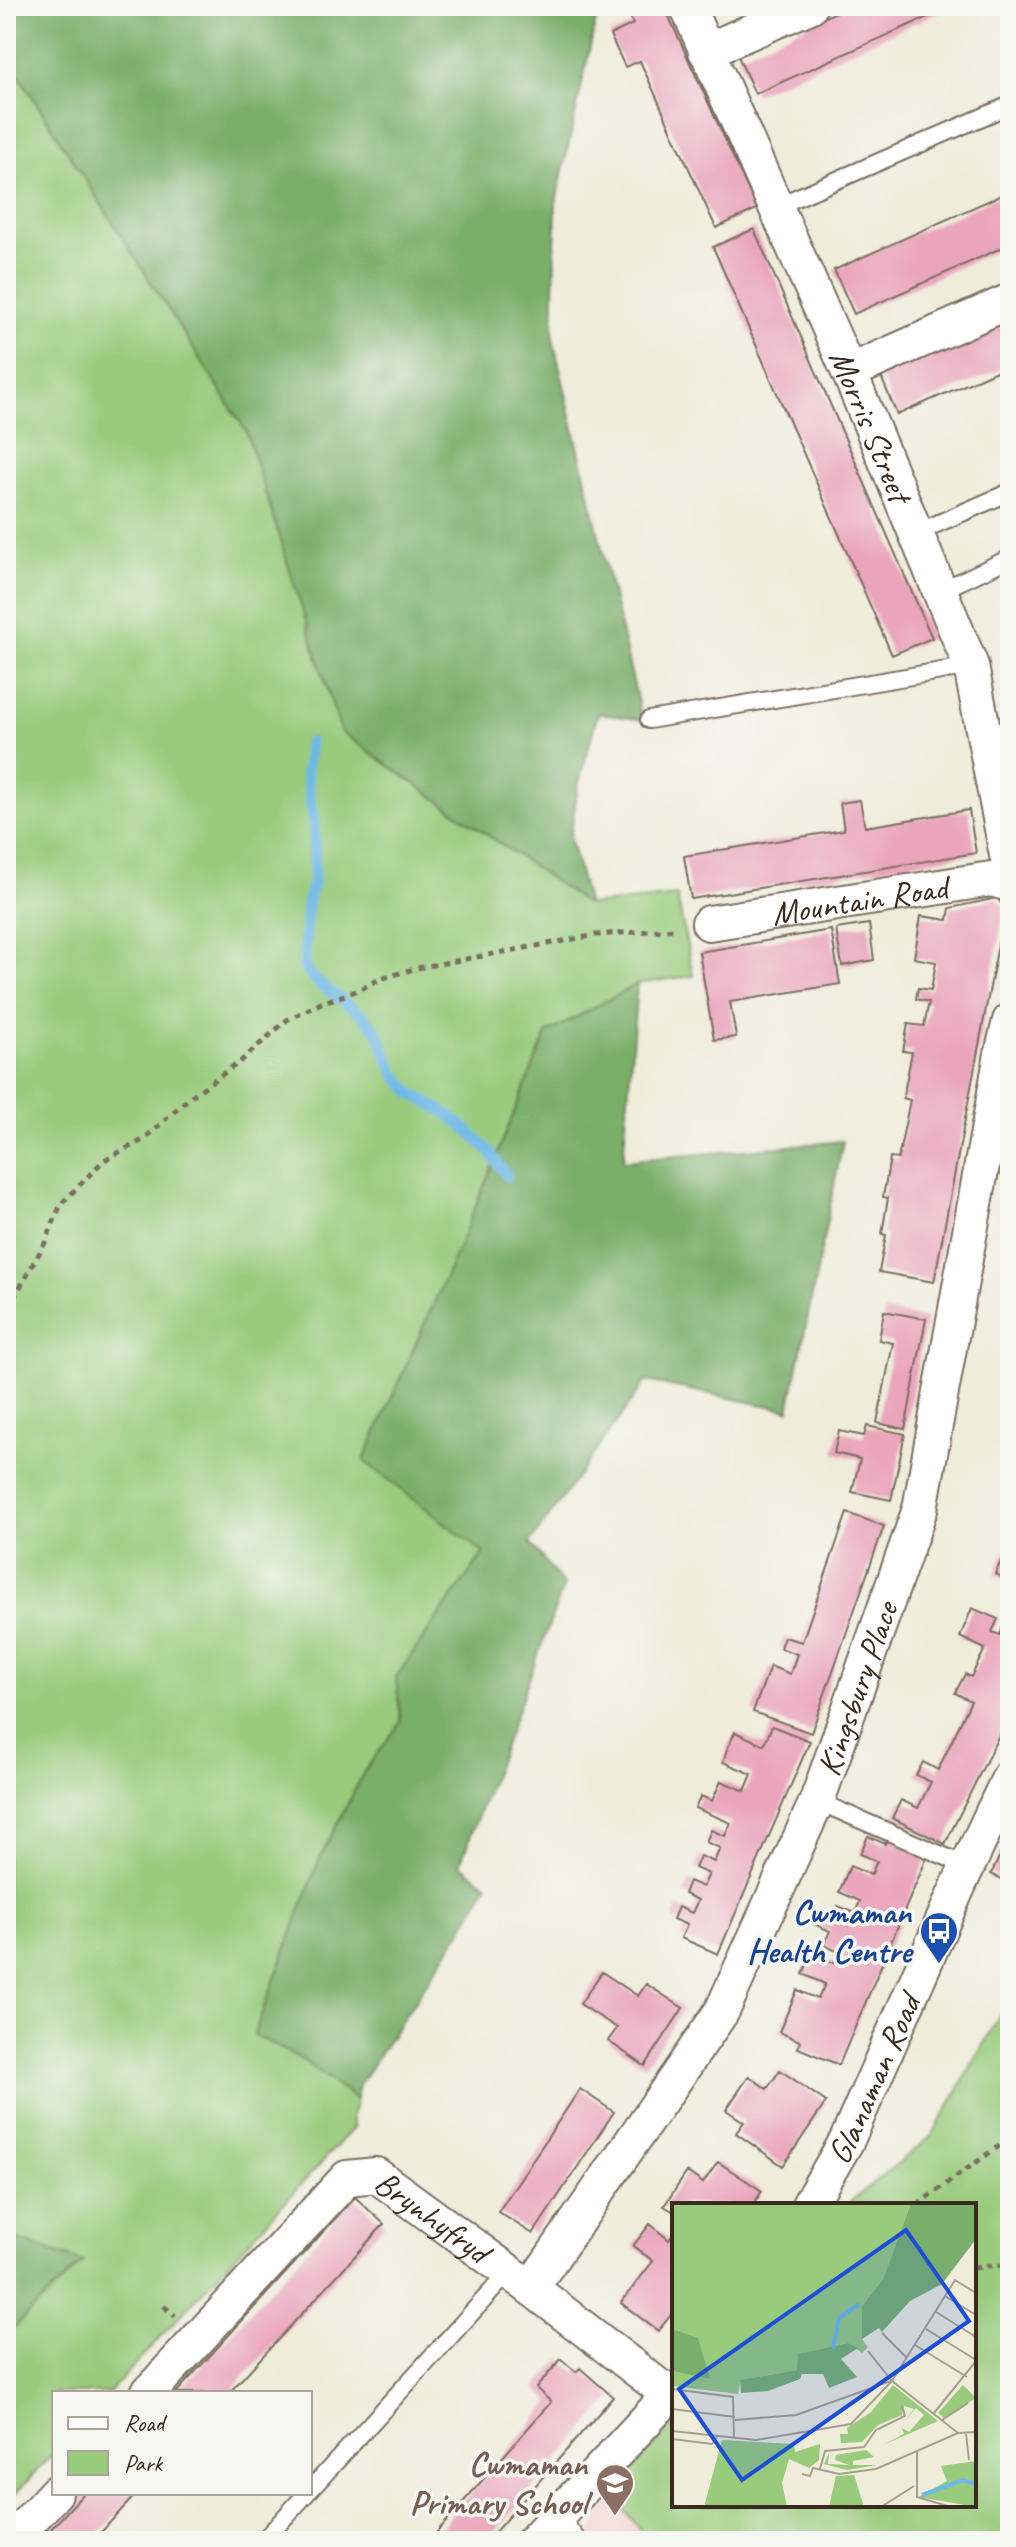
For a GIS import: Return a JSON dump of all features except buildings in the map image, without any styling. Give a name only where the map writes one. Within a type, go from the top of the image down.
[{"type":"street","name":"Morris Street","points":[[687,6],[849,372],[971,666],[1010,858]]},
{"type":"street","points":[[706,51],[810,6]]},
{"type":"street","points":[[849,372],[1010,301]]},
{"type":"street","name":"Mountain Road","points":[[709,923],[991,879],[1010,884]]},
{"type":"street","name":"Kingsbury Place","points":[[519,2280],[722,2011],[817,1801],[920,1509],[1010,1021]]},
{"type":"street","name":"Glanaman Road","points":[[810,2203],[847,2140],[967,1866],[1010,1776]]},
{"type":"street","name":"Brynhyfryd","points":[[150,2391],[347,2178],[376,2175],[672,2393]]},
{"type":"street","points":[[534,2541],[568,2528],[672,2393]]},
{"type":"street","points":[[11,2541],[53,2495]]},
{"type":"lane","points":[[775,207],[1010,105]]},
{"type":"lane","points":[[916,533],[1010,492]]},
{"type":"lane","points":[[940,591],[1010,558]]},
{"type":"lane","points":[[649,720],[971,666]]},
{"type":"lane","points":[[817,1801],[967,1866]]},
{"type":"lane","points":[[312,2487],[519,2280]]},
{"type":"lane","points":[[263,2541],[304,2495]]},
{"type":"path","points":[[6,1321],[11,1303],[45,1243],[61,1204],[104,1160],[143,1140],[190,1097],[241,1061],[287,1020],[380,979],[417,968],[596,935],[659,932],[709,923]]},
{"type":"path","points":[[920,2203],[1010,2138]]},
{"type":"path","points":[[976,2268],[1010,2267]]},
{"type":"shaded area","name":"Cwmaman Primary School","points":[[611,2494],[650,2541],[588,2541]]},
{"type":"green space","points":[[6,6],[599,6],[556,202],[553,339],[642,720],[598,713],[578,786],[570,838],[588,905],[341,732],[246,431],[6,55]]},
{"type":"green space","points":[[6,55],[246,431],[341,732],[588,905],[677,896],[693,976],[637,984],[457,1251],[364,1460],[484,1552],[396,1677],[401,1722],[365,1770],[320,1858],[254,2034],[301,2059],[356,2099],[351,2118],[354,2127],[111,2391],[52,2391],[52,2454],[6,2504],[6,2335],[83,2262],[6,2236]]},
{"type":"green space","points":[[637,984],[623,1161],[843,1141],[789,1410],[646,1381],[530,1543],[564,1585],[460,1864],[488,1885],[460,1933],[359,2085],[356,2099],[301,2059],[254,2035],[320,1858],[365,1770],[401,1722],[396,1677],[484,1553],[364,1461],[457,1251],[547,1033]]},
{"type":"green space","points":[[1010,1997],[1010,2541],[650,2541],[611,2494],[672,2426],[672,2507],[976,2507],[976,2203],[848,2203],[932,2136]]},
{"type":"green space","points":[[6,2236],[83,2262],[6,2335]]},
{"type":"waterway","points":[[310,742],[306,772],[314,824],[314,879],[307,904],[304,966],[313,979],[365,1017],[377,1031],[395,1074],[413,1094],[448,1114],[473,1135],[507,1176]]},
{"type":"place","name":"Cwmaman Health Centre","points":[[939,1965]]},
{"type":"place","name":"Cwmaman Primary School","points":[[615,2517]]}]
